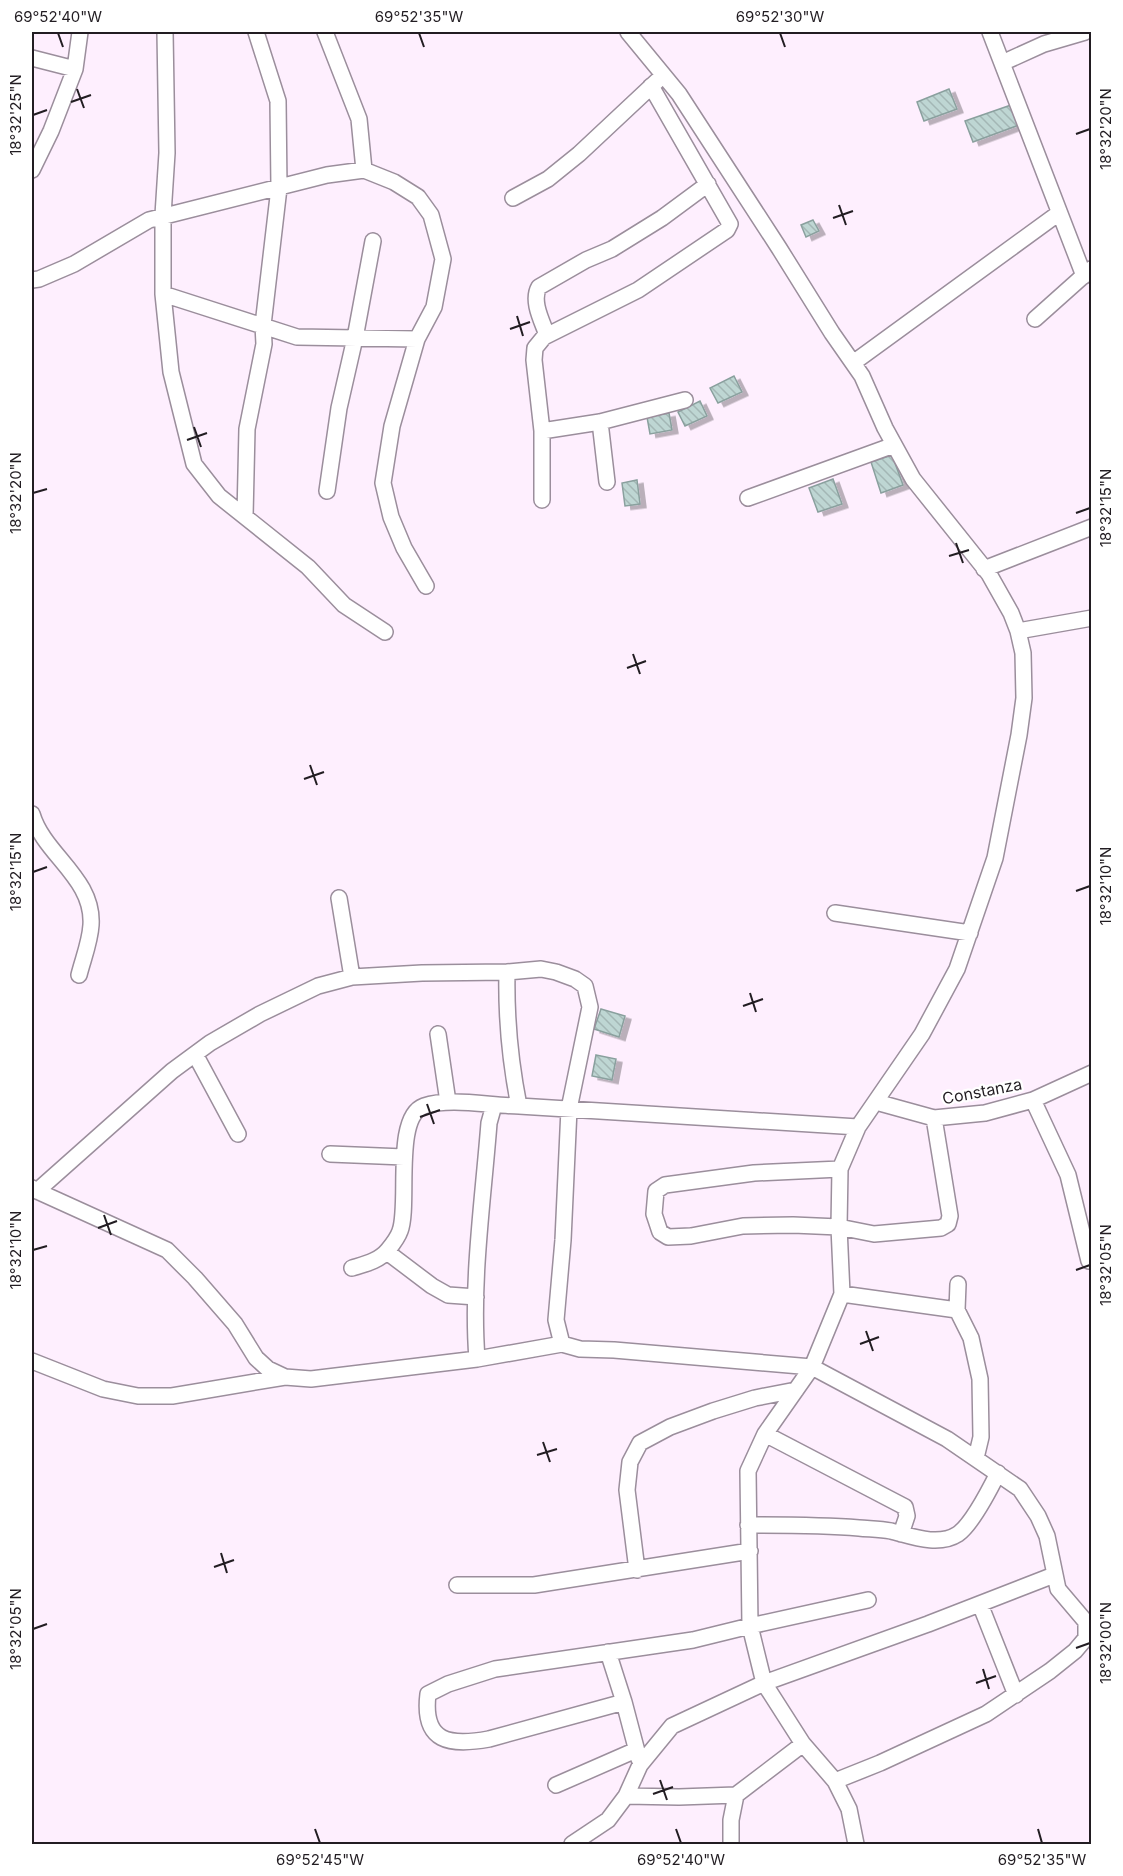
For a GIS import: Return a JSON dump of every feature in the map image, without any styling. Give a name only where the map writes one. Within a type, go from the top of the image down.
[{"type":"street","points":[[32,171],[51,131],[75,69],[80,32]]},
{"type":"street","points":[[165,32],[167,153],[163,215],[163,294],[171,372],[194,464],[219,496],[308,567],[344,605],[385,632]]},
{"type":"street","points":[[245,516],[247,429],[264,345],[263,325],[279,188],[278,101],[256,32]]},
{"type":"street","points":[[325,32],[359,118],[364,170]]},
{"type":"street","points":[[628,32],[664,75],[698,123],[862,376],[885,428],[913,478],[984,569],[1011,613],[1023,653],[1024,698],[1019,735],[995,858],[970,933],[957,969],[922,1034],[858,1127],[840,1169],[839,1227],[842,1294],[812,1368],[765,1434],[748,1471],[750,1626],[764,1683],[803,1744],[835,1781],[849,1809],[856,1845]]},
{"type":"street","points":[[990,32],[1059,213],[1088,272],[1035,319]]},
{"type":"street","points":[[1002,63],[1044,44],[1085,32]]},
{"type":"street","points":[[32,58],[75,69]]},
{"type":"street","points":[[513,198],[548,179],[579,154],[664,75]]},
{"type":"street","points":[[542,500],[542,431],[534,360],[535,348],[547,336],[639,290],[727,230],[730,224],[651,86]]},
{"type":"street","points":[[32,280],[74,264],[149,219],[327,175],[364,170],[394,182],[418,197],[431,215],[443,259],[434,307],[417,339],[392,426],[383,483],[392,517],[404,548],[426,586]]},
{"type":"street","points":[[547,336],[537,308],[536,293],[539,287],[586,260],[612,249],[662,218],[708,184]]},
{"type":"street","points":[[853,363],[1059,213]]},
{"type":"street","points":[[327,491],[339,408],[356,338],[373,241]]},
{"type":"street","points":[[163,294],[297,337],[417,339]]},
{"type":"street","points":[[542,431],[600,422],[686,400]]},
{"type":"street","points":[[600,422],[607,482]]},
{"type":"street","points":[[748,498],[894,445]]},
{"type":"street","points":[[984,569],[1092,527]]},
{"type":"street","points":[[1018,631],[1092,618]]},
{"type":"street","points":[[33,821],[54,853],[83,887],[90,909],[91,926],[79,975]]},
{"type":"street","points":[[339,898],[352,977]]},
{"type":"street","points":[[835,913],[970,933]]},
{"type":"street","points":[[285,1377],[268,1369],[256,1358],[235,1324],[167,1250],[34,1190],[172,1071],[210,1043],[260,1014],[318,986],[352,977],[541,969],[575,979],[585,986],[591,1007],[569,1109],[563,1240],[556,1320],[562,1344]]},
{"type":"street","points":[[507,972],[509,1041],[519,1106]]},
{"type":"street","points":[[438,1034],[448,1102]]},
{"type":"street","points":[[195,1054],[238,1134]]},
{"type":"street","name":"Constanza","points":[[876,1102],[934,1118],[985,1113],[1033,1100],[1092,1073]]},
{"type":"street","points":[[1033,1100],[1068,1175],[1089,1261]]},
{"type":"street","points":[[352,1268],[375,1261],[387,1252],[400,1231],[404,1202],[404,1157],[410,1118],[417,1110],[425,1106],[448,1102],[858,1127]]},
{"type":"street","points":[[477,1359],[476,1297],[489,1123],[494,1105]]},
{"type":"street","points":[[840,1169],[754,1173],[665,1185],[656,1191],[654,1214],[660,1232],[668,1238],[743,1226],[839,1227],[874,1234],[941,1228],[948,1224],[950,1216],[934,1118]]},
{"type":"street","points":[[330,1154],[404,1157]]},
{"type":"street","points":[[387,1252],[432,1286],[448,1295],[476,1297]]},
{"type":"street","points":[[958,1284],[957,1310],[971,1338],[980,1379],[981,1437],[976,1458]]},
{"type":"street","points":[[842,1294],[957,1310]]},
{"type":"street","points":[[32,1361],[103,1389],[138,1396],[172,1396],[285,1377],[311,1379],[477,1359],[562,1344],[580,1349],[812,1368],[947,1439],[1020,1489],[1038,1516],[1047,1536],[1058,1589],[1086,1622],[1086,1638],[1075,1651],[1016,1695],[986,1714],[835,1781]]},
{"type":"street","points":[[637,1570],[627,1490],[630,1462],[640,1443],[713,1411],[755,1398],[796,1390]]},
{"type":"street","points":[[765,1434],[905,1507],[907,1516],[901,1534]]},
{"type":"street","points":[[748,1525],[821,1525],[887,1530],[923,1539],[942,1540],[957,1535],[967,1525],[998,1473]]},
{"type":"street","points":[[457,1585],[534,1585],[750,1551]]},
{"type":"street","points":[[556,1785],[638,1757],[672,1726],[764,1683],[1054,1575]]},
{"type":"street","points":[[624,1702],[467,1743],[446,1741],[433,1730],[426,1711],[428,1694],[448,1684],[495,1669],[693,1640],[868,1600]]},
{"type":"street","points":[[980,1604],[1016,1695]]},
{"type":"street","points":[[572,1845],[608,1820],[626,1796],[638,1757],[608,1652]]},
{"type":"street","points":[[626,1796],[736,1795],[803,1744]]},
{"type":"street","points":[[730,1845],[731,1820],[736,1795]]},
{"type":"building","points":[[949,89],[957,109],[924,121],[917,102]]},
{"type":"building","points":[[1011,105],[1019,125],[973,142],[965,121]]},
{"type":"building","points":[[813,220],[819,231],[806,237],[801,225]]},
{"type":"building","points":[[734,376],[742,392],[718,403],[710,388]]},
{"type":"building","points":[[700,401],[707,416],[685,426],[678,412]]},
{"type":"building","points":[[669,413],[672,430],[650,434],[647,417]]},
{"type":"building","points":[[892,455],[903,485],[881,493],[871,462]]},
{"type":"building","points":[[833,479],[842,504],[818,512],[809,488]]},
{"type":"building","points":[[637,480],[640,504],[625,506],[622,483]]},
{"type":"building","points":[[601,1009],[625,1016],[619,1037],[594,1029]]},
{"type":"building","points":[[596,1055],[616,1059],[612,1080],[592,1076]]}]
